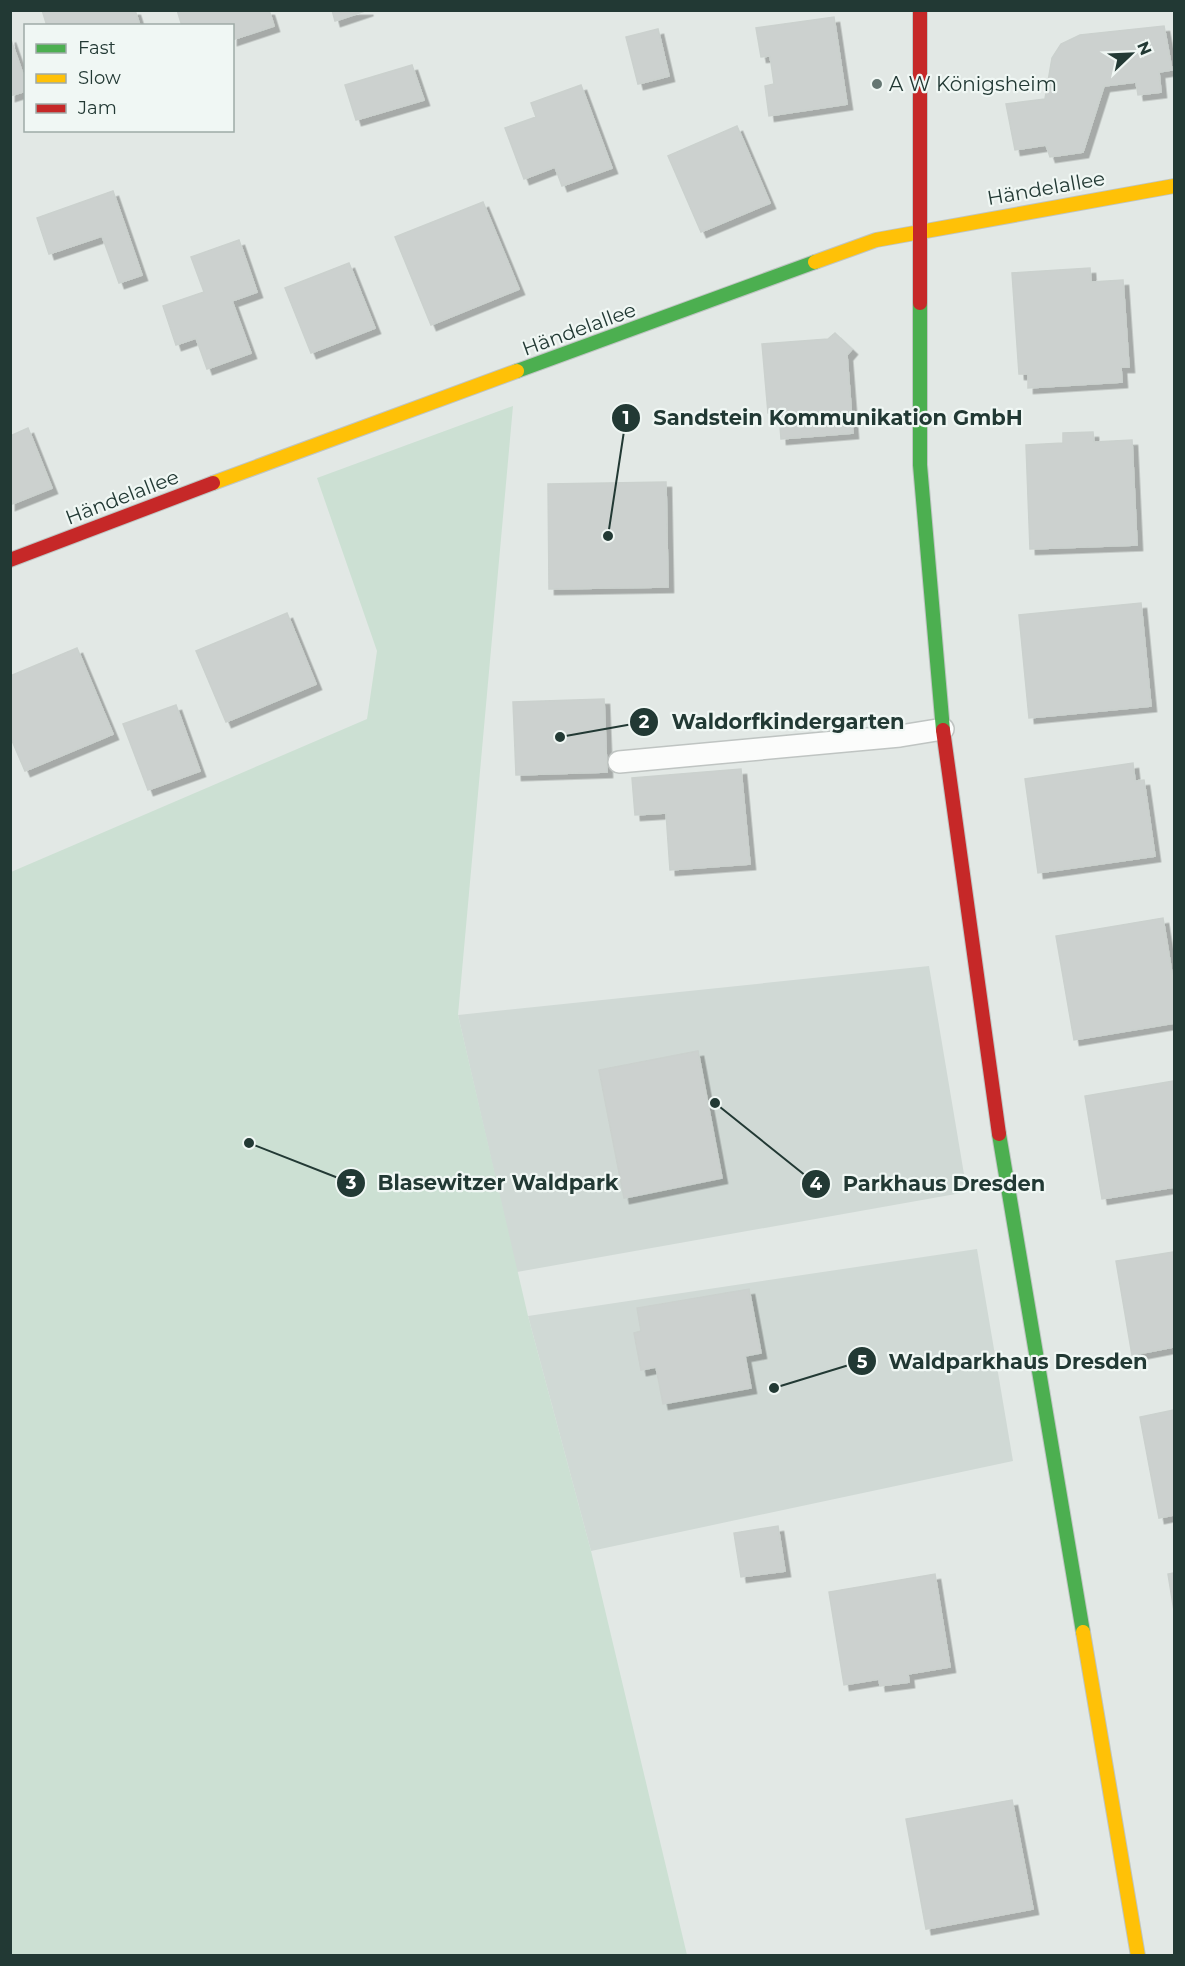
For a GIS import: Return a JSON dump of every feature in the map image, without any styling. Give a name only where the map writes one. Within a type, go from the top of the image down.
[{"type":"street","points":[[920,10],[920,465],[943,729],[1004,1173],[1138,1956]]},
{"type":"street","name":"Händelallee","points":[[10,560],[188,492],[864,244],[921,231],[1174,186]]},
{"type":"lane","points":[[619,762],[900,736],[943,729]]},
{"type":"shaded area","points":[[929,966],[967,1192],[517,1272],[458,1015]]},
{"type":"shaded area","points":[[977,1249],[1013,1461],[591,1551],[528,1316]]},
{"type":"green space","points":[[513,406],[458,1015],[528,1316],[591,1551],[687,1955],[11,1955],[11,872],[367,719],[377,651],[317,478]]},
{"type":"building","points":[[42,10],[135,10],[139,24],[46,24]]},
{"type":"building","points":[[177,10],[269,10],[274,26],[234,39],[234,24],[181,24]]},
{"type":"building","points":[[332,10],[368,10],[335,21]]},
{"type":"building","points":[[834,17],[847,104],[769,116],[765,86],[774,84],[770,56],[761,57],[756,28]]},
{"type":"building","points":[[1164,26],[1172,70],[1159,72],[1161,92],[1138,95],[1136,82],[1104,86],[1083,152],[1050,157],[1046,145],[1015,150],[1006,104],[1045,99],[1052,58],[1061,44],[1080,35]]},
{"type":"building","points":[[658,29],[669,76],[638,84],[626,37]]},
{"type":"building","points":[[10,37],[24,77],[24,92],[10,96]]},
{"type":"building","points":[[412,65],[424,100],[356,120],[345,85]]},
{"type":"building","points":[[581,85],[612,168],[562,186],[555,167],[524,179],[505,128],[536,117],[531,103]]},
{"type":"building","points":[[737,126],[770,203],[701,232],[668,156]]},
{"type":"building","points":[[113,191],[142,275],[119,283],[102,236],[49,254],[37,218]]},
{"type":"building","points":[[483,202],[519,289],[431,325],[395,237]]},
{"type":"building","points":[[239,240],[257,292],[232,301],[251,353],[207,369],[196,338],[176,345],[163,306],[204,292],[191,257]]},
{"type":"building","points":[[349,263],[375,328],[311,353],[285,288]]},
{"type":"building","points":[[1090,268],[1091,282],[1123,280],[1129,367],[1121,367],[1122,382],[1028,388],[1028,374],[1019,374],[1012,273]]},
{"type":"building","points":[[835,333],[852,349],[847,355],[853,433],[781,439],[779,412],[768,413],[762,344],[828,339]]},
{"type":"building","points":[[28,428],[52,488],[10,505],[10,436]]},
{"type":"building","points":[[1093,432],[1094,442],[1132,440],[1137,545],[1030,549],[1026,445],[1063,443],[1063,433]]},
{"type":"building","points":[[666,482],[668,587],[549,589],[548,484]]},
{"type":"building","points":[[1141,603],[1151,706],[1029,718],[1019,615]]},
{"type":"building","points":[[287,613],[316,684],[226,722],[196,651]]},
{"type":"building","points":[[77,648],[113,734],[25,771],[10,736],[10,676]]},
{"type":"building","points":[[604,699],[607,772],[516,775],[513,702]]},
{"type":"building","points":[[176,705],[200,771],[148,790],[123,724]]},
{"type":"building","points":[[1133,763],[1135,781],[1144,780],[1155,856],[1038,873],[1025,779]]},
{"type":"building","points":[[741,769],[750,864],[670,870],[666,813],[635,815],[632,778]]},
{"type":"building","points":[[1163,918],[1174,986],[1174,1023],[1074,1040],[1056,936]]},
{"type":"building","points":[[698,1051],[722,1178],[624,1198],[599,1070]]},
{"type":"building","points":[[1174,1081],[1174,1187],[1102,1199],[1085,1096]]},
{"type":"building","points":[[1174,1252],[1174,1347],[1132,1355],[1116,1261]]},
{"type":"building","points":[[749,1289],[761,1353],[745,1356],[751,1388],[663,1404],[656,1367],[641,1370],[634,1333],[641,1331],[637,1308]]},
{"type":"building","points":[[1174,1410],[1174,1515],[1159,1518],[1140,1417]]},
{"type":"building","points":[[778,1526],[785,1571],[741,1577],[734,1533]]},
{"type":"building","points":[[1174,1573],[1174,1611],[1168,1574]]},
{"type":"building","points":[[935,1574],[950,1667],[908,1674],[909,1682],[880,1686],[879,1679],[844,1685],[829,1592]]},
{"type":"building","points":[[1012,1800],[1033,1909],[926,1929],[906,1819]]},
{"type":"traffic: fast","points":[[517,371],[815,262]]},
{"type":"traffic: fast","points":[[920,303],[920,465],[943,730]]},
{"type":"traffic: fast","points":[[999,1134],[1083,1632]]},
{"type":"traffic: slow","points":[[815,262],[876,240],[1174,186]]},
{"type":"traffic: slow","points":[[213,483],[517,371]]},
{"type":"traffic: slow","points":[[1083,1632],[1138,1956]]},
{"type":"traffic: jam","points":[[920,10],[920,303]]},
{"type":"traffic: jam","points":[[10,560],[213,483]]},
{"type":"traffic: jam","points":[[943,730],[999,1134]]},
{"type":"place","name":"A W Königsheim","points":[[877,84]]},
{"type":"place","name":"Sandstein Kommunikation GmbH","points":[[608,536]]},
{"type":"place","name":"Waldorfkindergarten","points":[[560,737]]},
{"type":"place","name":"Parkhaus Dresden","points":[[715,1103]]},
{"type":"place","name":"Blasewitzer Waldpark","points":[[249,1143]]},
{"type":"place","name":"Waldparkhaus Dresden","points":[[774,1388]]}]
